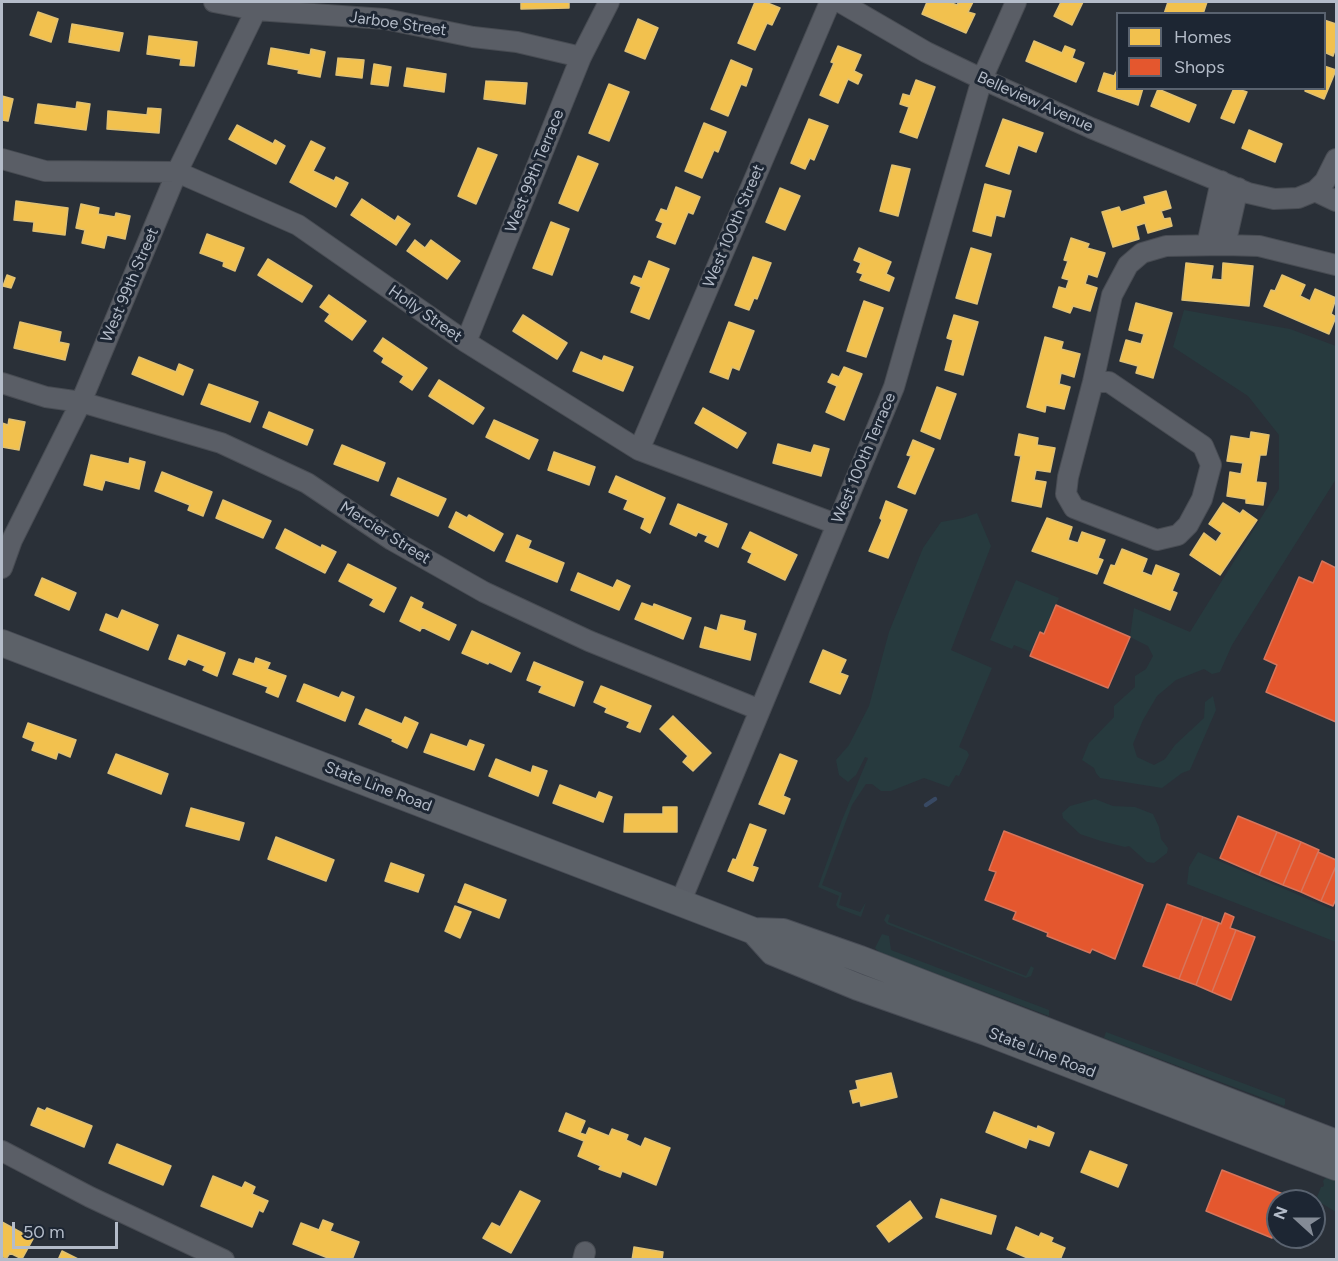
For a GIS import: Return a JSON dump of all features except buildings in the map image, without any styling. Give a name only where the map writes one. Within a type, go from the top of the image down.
[{"type":"main road","name":"State Line Road","points":[[2,642],[754,931],[783,932],[860,959],[1336,1143]]},
{"type":"main road","name":"State Line Road","points":[[754,931],[773,952],[1336,1167]]},
{"type":"street","name":"Jarboe Street","points":[[214,2],[385,19],[474,37],[517,42],[581,57]]},
{"type":"street","name":"West 99th Terrace","points":[[466,342],[581,57],[609,2]]},
{"type":"street","name":"West 100th Street","points":[[639,450],[830,2]]},
{"type":"street","name":"Belleview Avenue","points":[[840,2],[926,52],[982,79],[1091,128],[1229,184],[1274,199],[1298,198],[1315,191]]},
{"type":"street","name":"West 100th Terrace","points":[[680,903],[894,387],[982,79],[1016,2]]},
{"type":"street","name":"West 99th Street","points":[[2,568],[12,540],[81,402],[177,171],[258,6]]},
{"type":"street","name":"Holly Street","points":[[2,159],[45,171],[177,171],[298,225],[466,342],[639,450],[836,524]]},
{"type":"street","points":[[1336,159],[1325,181],[1315,191],[1336,201]]},
{"type":"street","points":[[1216,245],[1229,184]]},
{"type":"street","points":[[1093,382],[1109,382],[1203,446],[1211,465],[1202,499],[1188,525],[1178,536],[1157,540],[1074,508],[1066,494],[1068,477],[1113,295],[1128,265],[1142,253],[1166,246],[1216,245],[1259,246],[1336,265]]},
{"type":"street","name":"Mercier Street","points":[[2,382],[46,397],[81,402],[220,443],[307,483],[392,540],[484,592],[589,641],[760,710]]},
{"type":"street","points":[[2,1151],[90,1197],[224,1260]]},
{"type":"green space","points":[[1184,310],[1290,329],[1336,346],[1336,479],[1232,645],[1220,672],[1212,674],[1204,669],[1176,680],[1157,696],[1143,720],[1133,744],[1137,757],[1154,765],[1165,759],[1175,745],[1204,718],[1205,702],[1213,696],[1216,710],[1190,770],[1182,773],[1162,788],[1100,778],[1094,768],[1082,760],[1089,743],[1114,717],[1114,706],[1135,687],[1135,676],[1146,669],[1153,656],[1148,646],[1130,637],[1134,608],[1190,632],[1279,489],[1279,435],[1248,396],[1173,347]]},
{"type":"green space","points":[[977,513],[991,546],[951,650],[992,668],[959,747],[967,751],[969,755],[959,776],[956,775],[949,787],[924,778],[891,791],[881,791],[872,784],[866,784],[852,805],[822,885],[842,893],[839,905],[860,912],[866,902],[861,917],[838,908],[836,905],[839,896],[818,887],[842,820],[868,758],[865,757],[856,775],[848,782],[839,775],[836,760],[849,745],[869,706],[889,632],[923,548],[941,522]]},
{"type":"green space","points":[[1016,580],[1059,598],[1044,634],[1039,632],[1031,652],[1014,645],[1012,649],[990,640]]},
{"type":"green space","points":[[1095,799],[1113,806],[1135,807],[1153,814],[1161,839],[1168,848],[1167,853],[1154,863],[1147,862],[1129,846],[1125,847],[1080,834],[1063,818],[1062,813],[1070,806]]},
{"type":"green space","points":[[1198,852],[1336,911],[1336,942],[1187,884],[1189,867]]},
{"type":"green space","points":[[887,914],[890,915],[888,922],[1026,976],[1031,966],[1034,968],[1031,976],[1026,978],[887,924],[884,920]]},
{"type":"green space","points":[[882,934],[889,936],[891,950],[1049,1010],[1049,1016],[879,952],[875,948]]},
{"type":"green space","points":[[1106,1032],[1285,1099],[1285,1104],[1284,1106],[1104,1038]]},
{"type":"green space","points":[[1327,1176],[1336,1178],[1336,1212],[1326,1206],[1326,1189],[1320,1189],[1324,1185],[1323,1181]]},
{"type":"waterway","points":[[926,805],[935,799]]}]
